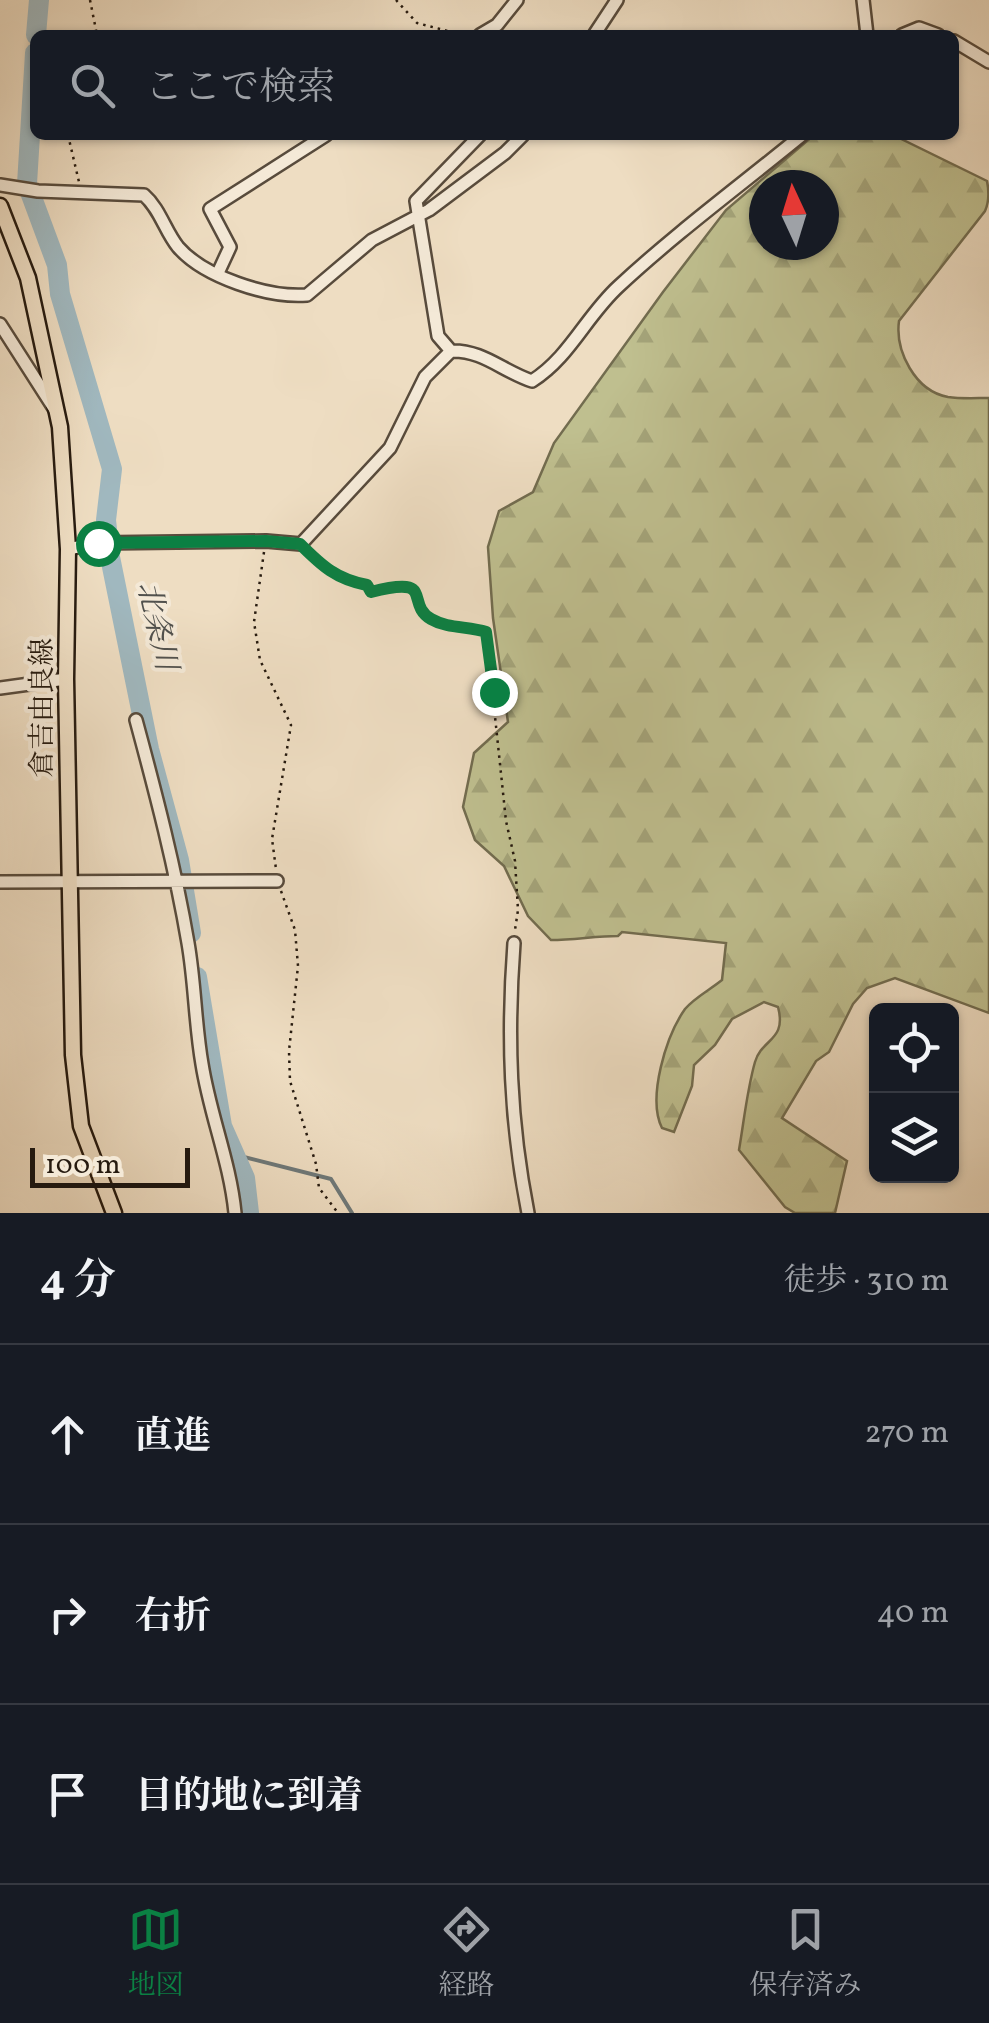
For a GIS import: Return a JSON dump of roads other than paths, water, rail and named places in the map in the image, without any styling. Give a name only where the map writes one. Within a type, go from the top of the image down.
[{"type":"main road","name":"倉吉由良線","points":[[0,206],[28,278],[57,414],[68,549],[66,679],[73,1055],[82,1126],[114,1213]]},
{"type":"street","points":[[488,30],[517,0]]},
{"type":"street","points":[[597,30],[617,0]]},
{"type":"street","points":[[863,0],[866,30]]},
{"type":"street","points":[[959,44],[989,62]]},
{"type":"street","points":[[218,273],[230,247],[210,209],[318,140]]},
{"type":"street","points":[[475,140],[416,201],[438,336],[451,350],[478,353],[532,381],[576,342],[588,318],[618,286],[796,140]]},
{"type":"street","points":[[0,185],[38,192],[144,195],[178,246],[194,260],[254,288],[307,295],[372,240],[418,217],[518,140]]},
{"type":"street","points":[[0,324],[57,414]]},
{"type":"street","points":[[68,549],[123,542],[300,544],[390,448],[425,377],[451,350]]},
{"type":"street","points":[[0,688],[66,679]]},
{"type":"street","points":[[136,720],[170,846],[188,944],[201,1063],[231,1176],[235,1213]]},
{"type":"street","points":[[0,882],[277,881]]},
{"type":"street","points":[[514,943],[508,1065],[528,1213]]},
{"type":"waterway","name":"北条川","points":[[36,30],[39,0]]},
{"type":"waterway","name":"北条川","points":[[30,135],[27,184],[57,265],[60,294],[112,469],[106,520],[110,557],[149,749],[179,860],[191,933]]},
{"type":"waterway","name":"北条川","points":[[197,977],[222,1126],[245,1178],[249,1213]]},
{"type":"waterway","points":[[232,1154],[331,1179],[352,1213]]}]
